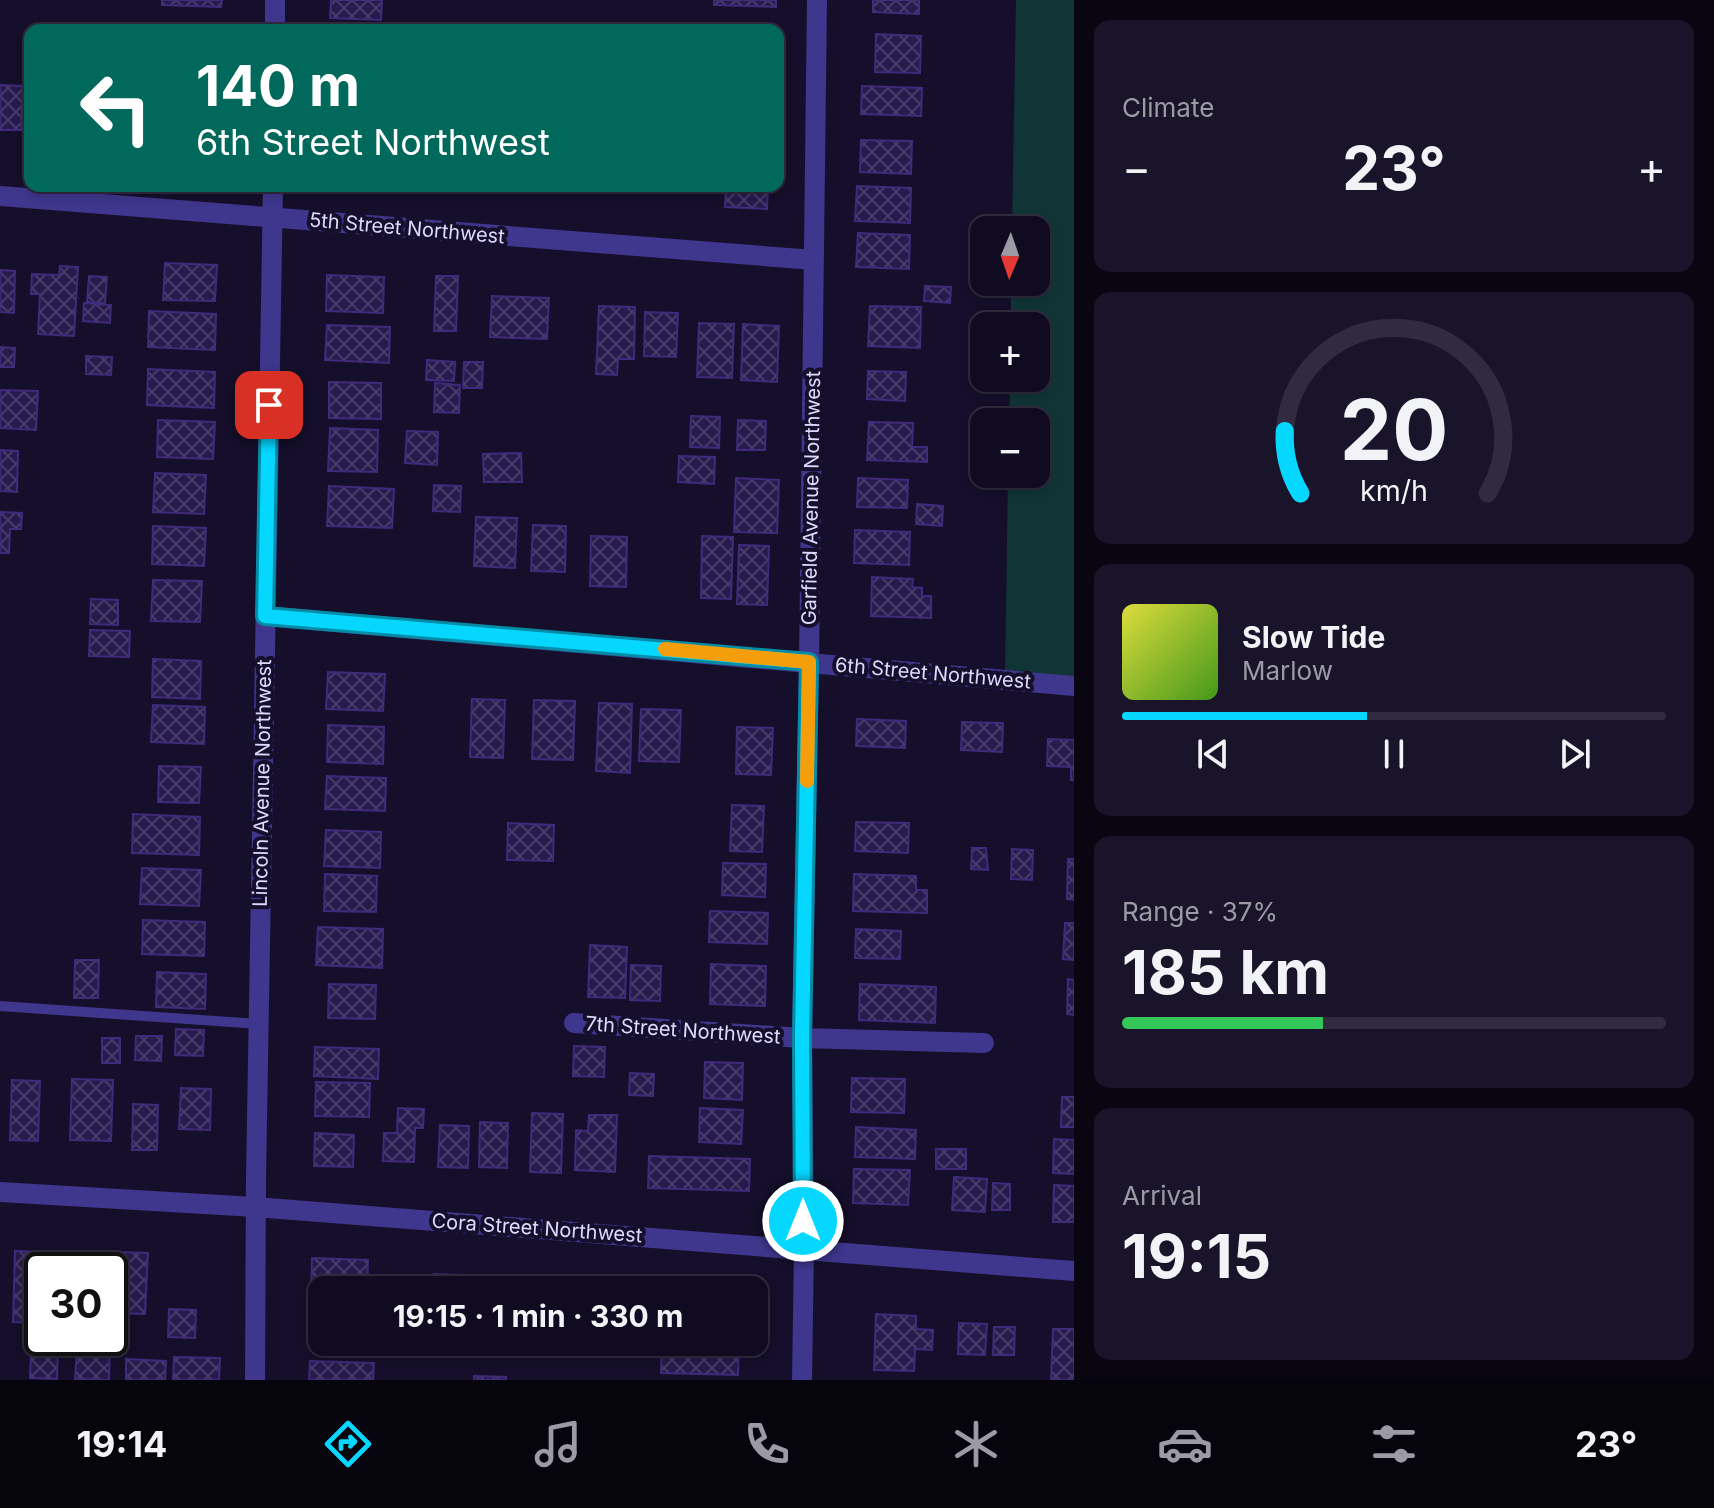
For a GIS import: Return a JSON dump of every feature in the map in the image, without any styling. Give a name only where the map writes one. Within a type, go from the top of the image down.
[{"type":"street","points":[[275,0],[275,24]]},
{"type":"street","name":"Garfield Avenue Northwest","points":[[802,1380],[802,1038],[817,0]]},
{"type":"street","name":"Lincoln Avenue Northwest","points":[[255,1380],[255,1207],[273,192]]},
{"type":"street","name":"5th Street Northwest","points":[[0,196],[814,260]]},
{"type":"street","name":"6th Street Northwest","points":[[265,616],[1074,686]]},
{"type":"street","name":"7th Street Northwest","points":[[574,1023],[802,1038],[984,1043]]},
{"type":"street","name":"Cora Street Northwest","points":[[0,1192],[255,1207],[1074,1271]]},
{"type":"lane","points":[[0,1006],[258,1024]]},
{"type":"green space","points":[[1016,0],[1074,0],[1074,681],[1005,675],[1008,488],[1050,488],[1050,408],[1009,408],[1010,392],[1050,392],[1050,312],[1011,312],[1011,296],[1050,296],[1050,216],[1012,216]]},
{"type":"building","points":[[162,0],[222,0],[221,7],[162,5]]},
{"type":"building","points":[[331,0],[382,0],[381,20],[330,18]]},
{"type":"building","points":[[714,0],[776,0],[776,7],[714,5]]},
{"type":"building","points":[[873,0],[919,0],[919,14],[873,12]]},
{"type":"building","points":[[876,34],[921,36],[920,73],[875,72]]},
{"type":"building","points":[[0,85],[23,86],[21,130],[0,130]]},
{"type":"building","points":[[862,86],[922,88],[921,116],[861,114]]},
{"type":"building","points":[[861,140],[912,141],[911,174],[860,172]]},
{"type":"building","points":[[857,186],[911,188],[910,223],[855,221]]},
{"type":"building","points":[[726,192],[768,192],[767,209],[725,207]]},
{"type":"building","points":[[858,233],[910,235],[909,269],[856,267]]},
{"type":"building","points":[[165,263],[217,265],[215,301],[163,300]]},
{"type":"building","points":[[60,266],[78,267],[74,336],[38,334],[40,294],[31,294],[32,274],[59,275]]},
{"type":"building","points":[[0,270],[15,271],[14,313],[0,312]]},
{"type":"building","points":[[327,275],[384,277],[383,313],[326,311]]},
{"type":"building","points":[[89,276],[107,277],[105,303],[87,302]]},
{"type":"building","points":[[436,276],[458,276],[456,331],[434,331]]},
{"type":"building","points":[[925,286],[951,287],[950,303],[924,301]]},
{"type":"building","points":[[492,296],[549,298],[547,339],[490,337]]},
{"type":"building","points":[[84,303],[111,305],[110,323],[83,321]]},
{"type":"building","points":[[599,306],[635,307],[634,359],[618,359],[617,375],[596,374]]},
{"type":"building","points":[[870,306],[921,307],[920,348],[868,346]]},
{"type":"building","points":[[149,311],[216,314],[215,350],[148,347]]},
{"type":"building","points":[[645,312],[678,313],[676,357],[644,356]]},
{"type":"building","points":[[699,323],[734,324],[732,378],[697,377]]},
{"type":"building","points":[[743,324],[779,326],[777,382],[741,380]]},
{"type":"building","points":[[327,325],[390,327],[389,363],[325,360]]},
{"type":"building","points":[[0,347],[15,348],[14,367],[0,367]]},
{"type":"building","points":[[86,356],[112,357],[111,375],[86,374]]},
{"type":"building","points":[[427,360],[455,362],[454,381],[426,380]]},
{"type":"building","points":[[464,362],[483,362],[482,388],[463,388]]},
{"type":"building","points":[[148,369],[215,372],[214,408],[147,405]]},
{"type":"building","points":[[868,371],[906,372],[905,401],[867,399]]},
{"type":"building","points":[[329,382],[381,383],[381,419],[329,418]]},
{"type":"building","points":[[435,383],[460,385],[459,413],[434,412]]},
{"type":"building","points":[[0,390],[38,391],[36,430],[0,428]]},
{"type":"building","points":[[691,416],[720,417],[719,448],[690,447]]},
{"type":"building","points":[[158,420],[215,422],[213,459],[157,457]]},
{"type":"building","points":[[738,420],[766,421],[765,450],[737,450]]},
{"type":"building","points":[[869,422],[913,423],[912,447],[927,447],[927,462],[867,460]]},
{"type":"building","points":[[330,428],[378,430],[377,472],[328,471]]},
{"type":"building","points":[[407,431],[438,432],[437,465],[405,463]]},
{"type":"building","points":[[0,450],[18,451],[17,492],[0,491]]},
{"type":"building","points":[[521,453],[522,482],[484,482],[483,454]]},
{"type":"building","points":[[679,456],[715,457],[714,484],[678,482]]},
{"type":"building","points":[[155,473],[206,475],[204,514],[153,512]]},
{"type":"building","points":[[736,478],[779,480],[777,533],[734,532]]},
{"type":"building","points":[[858,478],[908,480],[907,508],[857,507]]},
{"type":"building","points":[[434,485],[461,486],[460,512],[433,511]]},
{"type":"building","points":[[329,486],[394,489],[392,528],[327,526]]},
{"type":"building","points":[[917,504],[943,506],[942,526],[916,524]]},
{"type":"building","points":[[0,512],[22,513],[21,529],[10,529],[9,553],[0,553]]},
{"type":"building","points":[[476,517],[517,518],[515,568],[474,566]]},
{"type":"building","points":[[533,525],[566,526],[565,572],[531,571]]},
{"type":"building","points":[[153,526],[206,528],[204,566],[152,564]]},
{"type":"building","points":[[855,530],[910,532],[909,565],[854,563]]},
{"type":"building","points":[[591,536],[627,537],[626,587],[590,586]]},
{"type":"building","points":[[702,536],[733,537],[731,599],[701,598]]},
{"type":"building","points":[[739,545],[769,546],[767,605],[737,604]]},
{"type":"building","points":[[872,577],[913,579],[912,587],[922,588],[922,596],[931,596],[931,618],[871,616]]},
{"type":"building","points":[[153,580],[202,581],[200,622],[151,621]]},
{"type":"building","points":[[91,599],[118,600],[118,625],[90,624]]},
{"type":"building","points":[[90,630],[130,631],[129,657],[89,656]]},
{"type":"building","points":[[153,659],[201,661],[200,699],[152,697]]},
{"type":"building","points":[[328,672],[385,674],[383,711],[326,709]]},
{"type":"building","points":[[472,699],[505,700],[503,758],[470,757]]},
{"type":"building","points":[[534,700],[575,701],[573,760],[532,759]]},
{"type":"building","points":[[599,703],[632,704],[630,773],[596,771]]},
{"type":"building","points":[[153,705],[205,707],[204,744],[151,742]]},
{"type":"building","points":[[641,709],[681,710],[679,762],[639,761]]},
{"type":"building","points":[[857,719],[906,721],[905,748],[856,746]]},
{"type":"building","points":[[962,722],[1003,723],[1002,752],[961,750]]},
{"type":"building","points":[[328,725],[384,727],[383,764],[327,762]]},
{"type":"building","points":[[737,727],[773,728],[771,775],[736,774]]},
{"type":"building","points":[[1048,739],[1074,740],[1074,780],[1071,780],[1071,767],[1047,766]]},
{"type":"building","points":[[159,766],[201,767],[199,803],[158,802]]},
{"type":"building","points":[[327,776],[386,778],[385,811],[325,809]]},
{"type":"building","points":[[732,805],[764,806],[762,852],[730,851]]},
{"type":"building","points":[[133,814],[200,817],[199,855],[132,853]]},
{"type":"building","points":[[856,822],[909,823],[908,853],[855,851]]},
{"type":"building","points":[[508,823],[554,825],[553,861],[507,860]]},
{"type":"building","points":[[326,830],[381,832],[380,868],[324,866]]},
{"type":"building","points":[[972,848],[986,848],[988,870],[971,869]]},
{"type":"building","points":[[1012,849],[1033,850],[1032,880],[1011,879]]},
{"type":"building","points":[[1068,859],[1074,859],[1074,900],[1067,899]]},
{"type":"building","points":[[723,863],[766,864],[765,897],[722,895]]},
{"type":"building","points":[[142,868],[201,870],[199,906],[140,904]]},
{"type":"building","points":[[325,874],[377,876],[376,912],[324,911]]},
{"type":"building","points":[[854,874],[916,876],[916,890],[927,890],[927,913],[853,911]]},
{"type":"building","points":[[710,911],[768,913],[767,944],[709,942]]},
{"type":"building","points":[[143,920],[205,922],[204,956],[142,954]]},
{"type":"building","points":[[1065,923],[1074,923],[1074,960],[1063,959]]},
{"type":"building","points":[[318,927],[383,929],[382,968],[316,965]]},
{"type":"building","points":[[856,929],[901,931],[900,959],[855,958]]},
{"type":"building","points":[[590,945],[627,947],[625,998],[588,997]]},
{"type":"building","points":[[75,960],[99,960],[98,998],[74,998]]},
{"type":"building","points":[[711,964],[766,966],[765,1006],[710,1004]]},
{"type":"building","points":[[631,965],[661,966],[660,1001],[630,1000]]},
{"type":"building","points":[[157,972],[206,974],[205,1009],[156,1007]]},
{"type":"building","points":[[1068,979],[1074,980],[1074,1015],[1067,1014]]},
{"type":"building","points":[[329,984],[376,985],[375,1019],[328,1018]]},
{"type":"building","points":[[860,984],[936,987],[935,1023],[859,1020]]},
{"type":"building","points":[[176,1029],[204,1030],[203,1056],[175,1055]]},
{"type":"building","points":[[136,1036],[162,1036],[161,1061],[135,1060]]},
{"type":"building","points":[[102,1038],[120,1038],[120,1063],[102,1063]]},
{"type":"building","points":[[574,1046],[605,1047],[604,1077],[573,1076]]},
{"type":"building","points":[[315,1047],[379,1049],[378,1079],[314,1076]]},
{"type":"building","points":[[705,1062],[743,1063],[742,1100],[704,1098]]},
{"type":"building","points":[[630,1073],[654,1074],[653,1096],[629,1095]]},
{"type":"building","points":[[852,1078],[905,1079],[904,1113],[851,1112]]},
{"type":"building","points":[[72,1079],[113,1080],[111,1141],[70,1140]]},
{"type":"building","points":[[12,1080],[40,1081],[38,1141],[10,1140]]},
{"type":"building","points":[[316,1082],[370,1083],[369,1117],[315,1116]]},
{"type":"building","points":[[181,1088],[211,1089],[210,1130],[179,1129]]},
{"type":"building","points":[[1062,1097],[1074,1097],[1074,1127],[1061,1127]]},
{"type":"building","points":[[133,1104],[158,1105],[157,1150],[132,1150]]},
{"type":"building","points":[[398,1108],[424,1109],[423,1128],[415,1128],[414,1162],[383,1161],[384,1133],[397,1133]]},
{"type":"building","points":[[700,1108],[743,1110],[741,1144],[699,1142]]},
{"type":"building","points":[[532,1113],[563,1114],[561,1173],[530,1172]]},
{"type":"building","points":[[589,1115],[617,1115],[615,1172],[575,1170],[576,1130],[588,1131]]},
{"type":"building","points":[[480,1122],[508,1123],[507,1168],[479,1167]]},
{"type":"building","points":[[440,1125],[469,1126],[468,1168],[438,1167]]},
{"type":"building","points":[[856,1127],[916,1130],[915,1159],[855,1157]]},
{"type":"building","points":[[315,1133],[354,1135],[353,1167],[314,1166]]},
{"type":"building","points":[[1054,1139],[1074,1140],[1074,1174],[1053,1173]]},
{"type":"building","points":[[936,1149],[966,1149],[966,1169],[936,1169]]},
{"type":"building","points":[[649,1156],[750,1159],[749,1191],[648,1188]]},
{"type":"building","points":[[854,1169],[910,1170],[908,1205],[853,1203]]},
{"type":"building","points":[[954,1177],[987,1179],[985,1212],[952,1210]]},
{"type":"building","points":[[993,1183],[1010,1184],[1010,1210],[992,1210]]},
{"type":"building","points":[[1054,1185],[1074,1186],[1074,1222],[1053,1222]]},
{"type":"building","points":[[15,1251],[44,1252],[24,1252],[24,1322],[13,1322]]},
{"type":"building","points":[[128,1252],[148,1253],[145,1314],[128,1313]]},
{"type":"building","points":[[312,1258],[368,1260],[367,1276],[312,1276]]},
{"type":"building","points":[[434,1274],[463,1275],[463,1276]]},
{"type":"building","points":[[169,1309],[196,1310],[195,1338],[168,1337]]},
{"type":"building","points":[[876,1314],[916,1316],[916,1329],[933,1330],[932,1350],[915,1349],[914,1371],[874,1370]]},
{"type":"building","points":[[959,1323],[987,1324],[985,1355],[958,1354]]},
{"type":"building","points":[[994,1327],[1015,1327],[1014,1355],[993,1355]]},
{"type":"building","points":[[1053,1329],[1074,1329],[1074,1380],[1051,1380]]},
{"type":"building","points":[[31,1356],[58,1356],[57,1379],[30,1378]]},
{"type":"building","points":[[76,1356],[110,1356],[109,1380],[75,1379]]},
{"type":"building","points":[[662,1356],[739,1356],[738,1375],[661,1373]]},
{"type":"building","points":[[174,1357],[220,1358],[219,1380],[173,1380]]},
{"type":"building","points":[[126,1359],[166,1361],[165,1380],[126,1380]]},
{"type":"building","points":[[310,1361],[374,1363],[373,1380],[309,1380]]},
{"type":"building","points":[[474,1376],[506,1377],[506,1380],[474,1380]]},
{"type":"slow traffic","points":[[665,649],[809,662],[807,781]]},
{"type":"route","points":[[269,405],[265,616],[809,662],[802,1038],[803,1221]]}]
